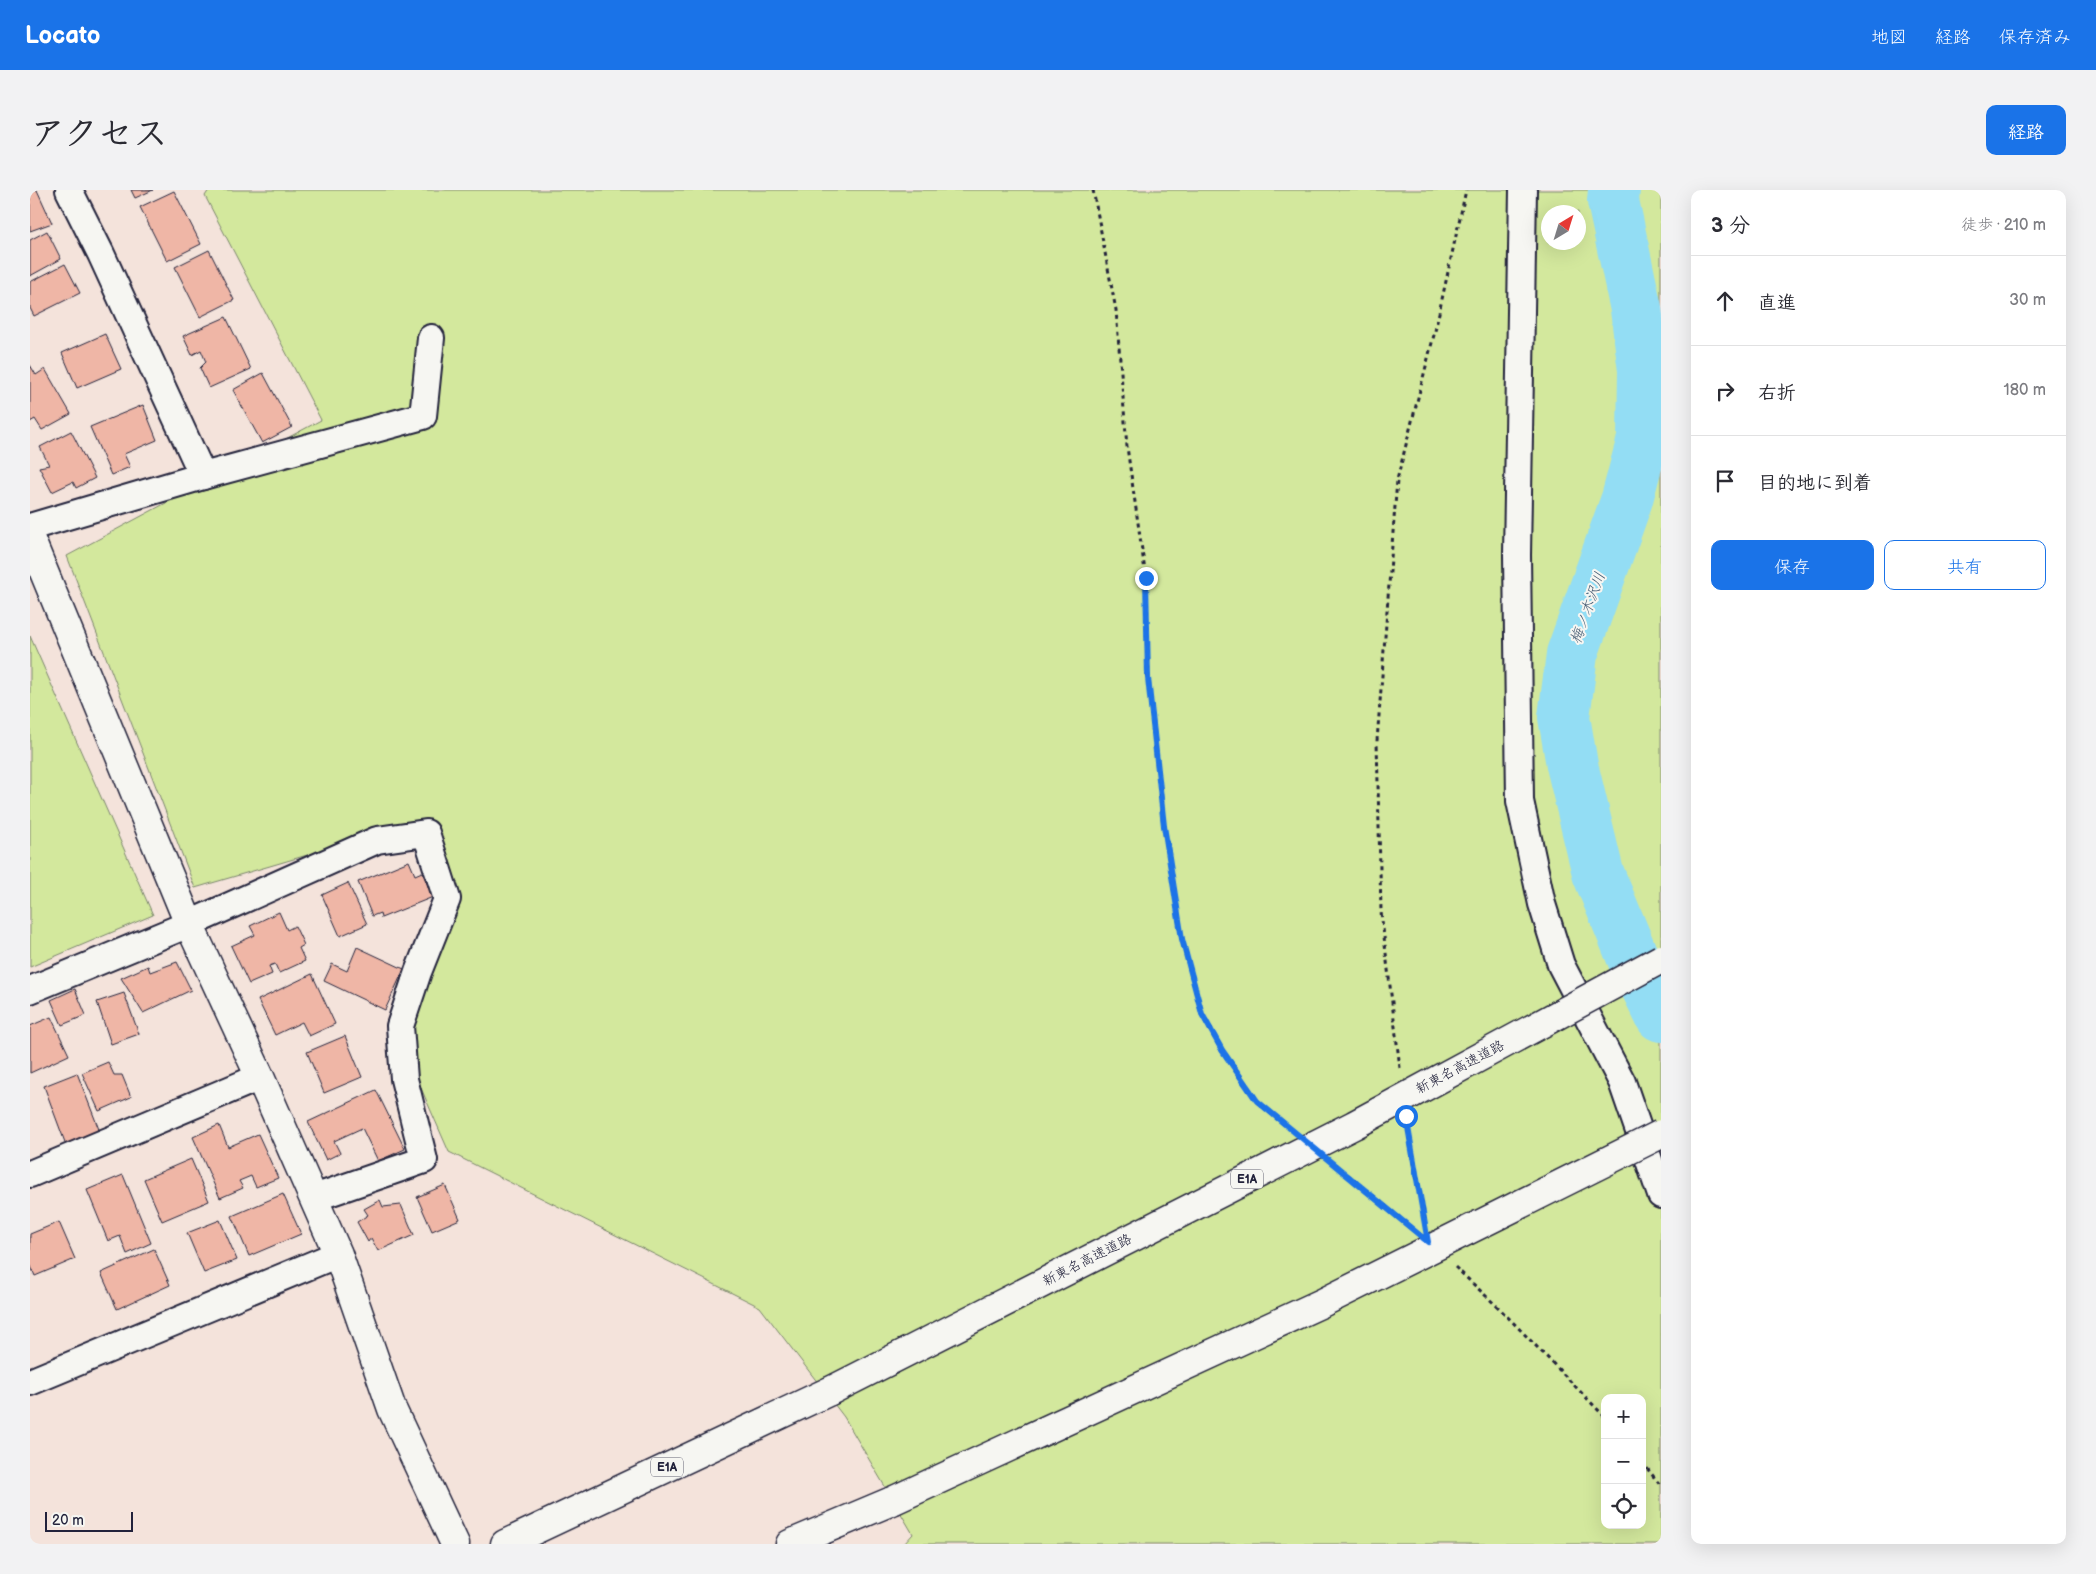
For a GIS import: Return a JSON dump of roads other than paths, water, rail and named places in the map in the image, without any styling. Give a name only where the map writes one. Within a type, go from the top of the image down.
[{"type":"main road","points":[[30,538],[189,924],[260,1077],[338,1254],[392,1409],[454,1544]]},
{"type":"main road","name":"新東名高速道路","points":[[505,1544],[830,1391],[1354,1125],[1661,959]]},
{"type":"main road","points":[[790,1544],[892,1500],[1322,1303],[1661,1134]]},
{"type":"street","points":[[69,190],[101,254],[203,476]]},
{"type":"street","points":[[1523,190],[1517,555],[1520,801],[1542,904],[1561,965],[1622,1082],[1661,1195]]},
{"type":"street","points":[[30,527],[203,476],[423,416],[431,338]]},
{"type":"street","points":[[30,990],[189,924],[377,840],[426,833],[447,899],[418,972],[400,1026],[404,1079],[424,1160],[314,1198]]},
{"type":"street","points":[[30,1174],[260,1077]]},
{"type":"street","points":[[30,1382],[338,1254]]},
{"type":"waterway","name":"梅ノ木沢川","points":[[1614,190],[1613,201],[1636,309],[1644,370],[1643,439],[1627,499],[1572,654],[1564,717],[1572,765],[1598,873],[1635,963],[1661,1016]]}]
